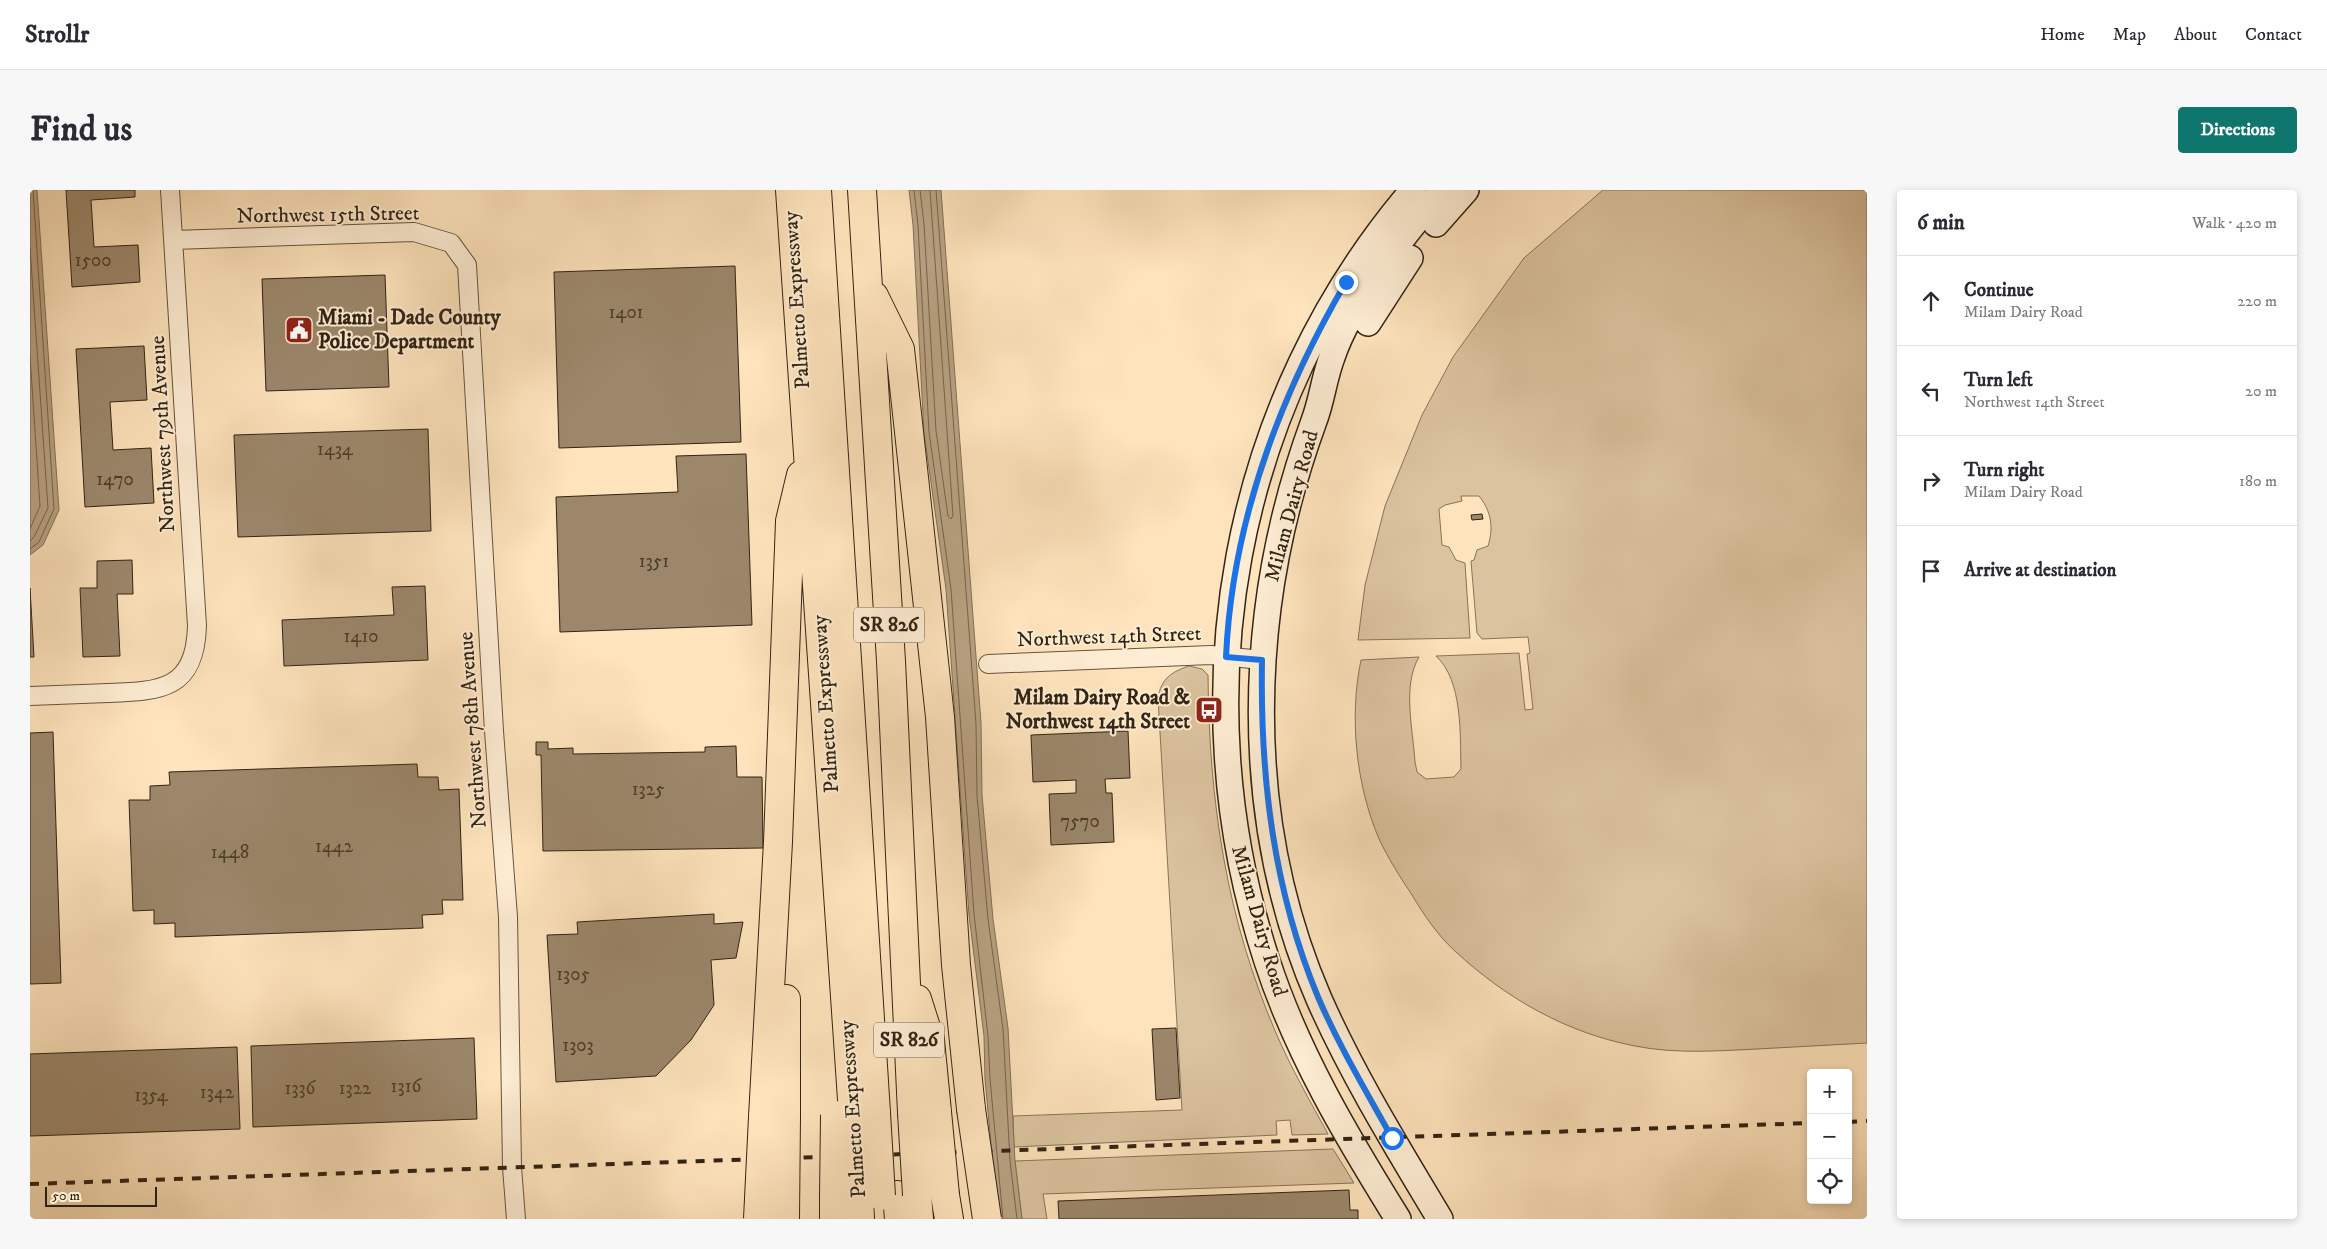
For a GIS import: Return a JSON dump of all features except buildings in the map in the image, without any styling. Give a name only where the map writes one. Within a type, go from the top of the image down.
[{"type":"highway","name":"Palmetto Expressway","points":[[790,190],[850,1076],[884,1113]]},
{"type":"highway","points":[[817,190],[884,1113],[878,1208]]},
{"type":"highway","points":[[834,190],[884,1113],[878,1208]]},
{"type":"highway","name":"SR 826","points":[[862,190],[876,390],[906,967],[884,1113],[878,1208]]},
{"type":"highway","points":[[868,284],[900,349],[940,717],[956,965],[971,1109],[987,1219]]},
{"type":"highway","points":[[758,1219],[774,1116],[786,955],[778,842],[790,521],[807,447]]},
{"type":"highway","points":[[884,1113],[947,1207]]},
{"type":"highway","points":[[774,1116],[785,1219]]},
{"type":"main road","name":"Milam Dairy Road","points":[[1398,1219],[1320,1085],[1288,1018],[1260,939],[1249,900],[1232,816],[1224,711],[1228,621],[1242,538],[1264,459],[1282,406],[1305,356],[1346,282],[1376,236],[1413,190]]},
{"type":"main road","name":"Milam Dairy Road","points":[[1440,1219],[1341,1046],[1318,997],[1290,914],[1275,851],[1266,796],[1262,728],[1262,660],[1270,591],[1284,517],[1316,415],[1332,356],[1358,306],[1399,243],[1443,190]]},
{"type":"main road","name":"Milam Dairy Road","points":[[1316,415],[1374,313],[1403,268],[1466,190]]},
{"type":"main road","points":[[1411,1171],[1422,1219]]},
{"type":"street","name":"Northwest 79th Avenue","points":[[30,696],[155,690],[168,686],[185,673],[196,647],[197,626],[170,190]]},
{"type":"street","name":"Northwest 15th Street","points":[[173,240],[414,232],[451,243]]},
{"type":"street","name":"Northwest 78th Avenue","points":[[451,243],[467,265],[494,723],[508,917],[512,1168],[516,1219]]},
{"type":"street","name":"Northwest 14th Street","points":[[988,664],[1211,655],[1262,660]]},
{"type":"shaded area","points":[[1603,190],[1867,190],[1867,1043],[1726,1051],[1665,1050],[1650,1049],[1610,1040],[1562,1023],[1539,1012],[1496,985],[1443,939],[1426,918],[1394,867],[1379,839],[1371,818],[1360,774],[1355,727],[1357,682],[1361,660],[1419,657],[1411,681],[1410,708],[1417,772],[1426,779],[1454,777],[1461,769],[1460,724],[1456,694],[1445,667],[1436,656],[1519,653],[1525,710],[1533,709],[1527,654],[1530,653],[1528,637],[1482,639],[1477,633],[1471,561],[1474,560],[1477,550],[1488,546],[1491,532],[1489,513],[1479,496],[1461,496],[1462,501],[1445,505],[1439,509],[1442,545],[1449,547],[1456,560],[1465,563],[1470,638],[1358,640],[1365,585],[1385,506],[1422,415],[1453,357],[1524,258]]},
{"type":"shaded area","points":[[1189,666],[1202,669],[1208,675],[1212,768],[1217,813],[1224,858],[1244,946],[1276,1033],[1294,1072],[1328,1134],[1292,1135],[1290,1120],[1276,1121],[1277,1135],[1014,1147],[1013,1116],[1182,1110],[1158,698],[1164,681],[1177,671]]},
{"type":"shaded area","points":[[1333,1149],[1354,1183],[1043,1194],[1047,1219],[1022,1219],[1015,1161]]},
{"type":"water","points":[[30,190],[37,190],[59,510],[43,545],[30,555]]},
{"type":"water","points":[[909,190],[941,190],[981,723],[982,795],[993,919],[1008,1028],[1015,1161],[1022,1219],[998,1219],[985,1079],[984,1036],[969,915],[946,589],[924,433],[913,225]]},
{"type":"railway","points":[[1852,1122],[1867,1121]]},
{"type":"railway","points":[[30,1184],[1807,1123]]},
{"type":"place","name":"Miami - Dade County Police Department","points":[[299,330]]},
{"type":"place","name":"Milam Dairy Road & Northwest 14th Street","points":[[1209,710]]},
{"type":"route","points":[[1346,282],[1318,330],[1293,381],[1282,406],[1264,459],[1242,538],[1228,621],[1226,657],[1262,660],[1262,728],[1266,796],[1275,851],[1290,914],[1318,997],[1354,1071],[1392,1138]]}]
